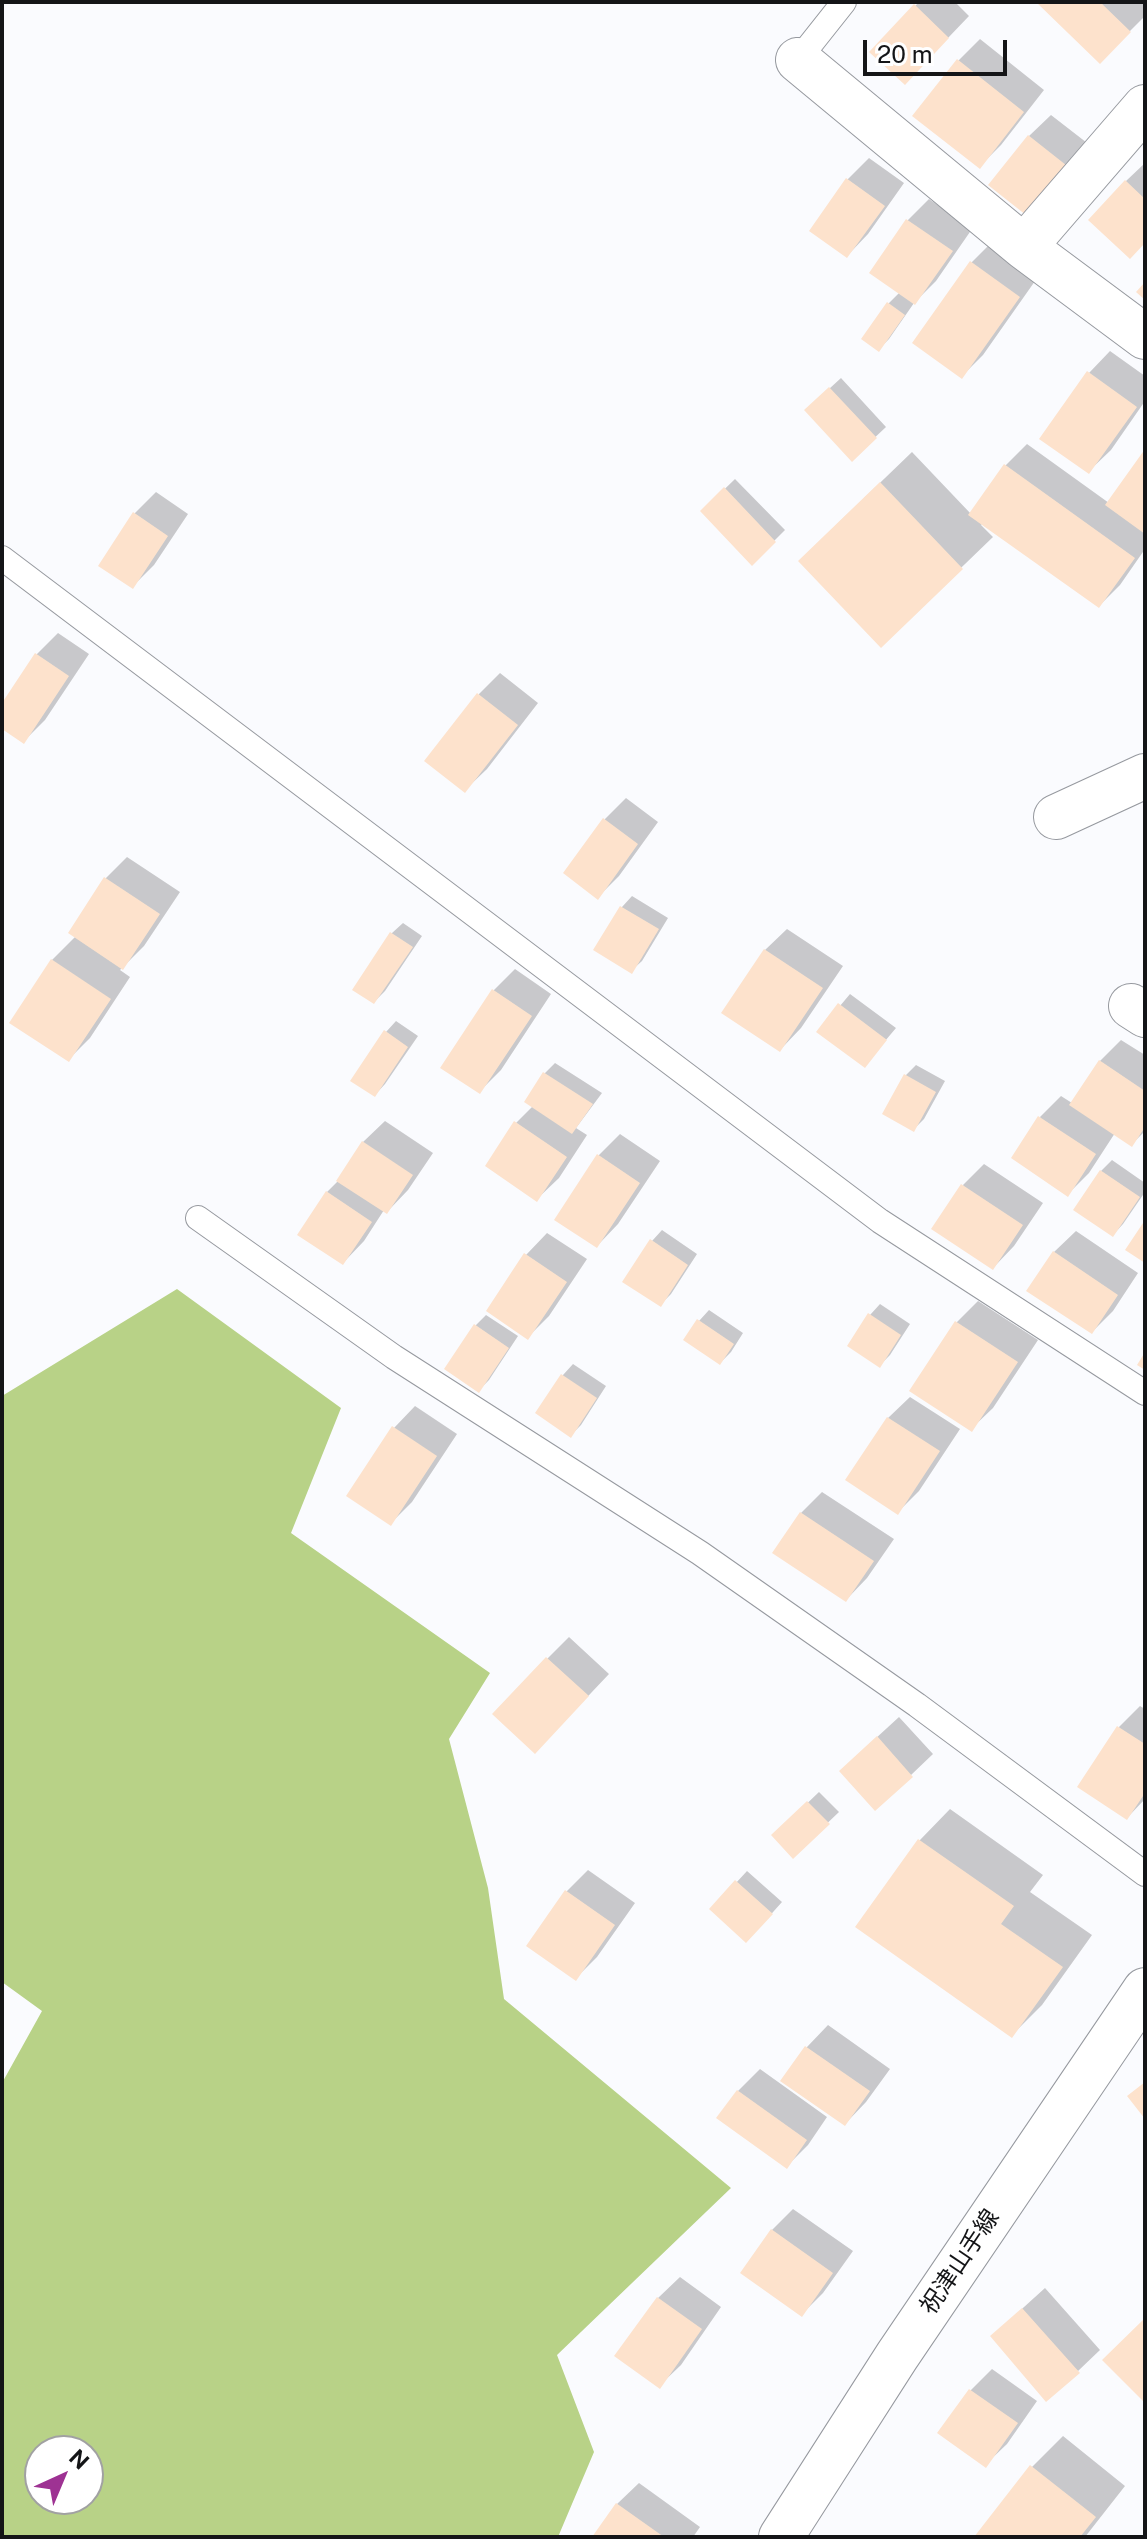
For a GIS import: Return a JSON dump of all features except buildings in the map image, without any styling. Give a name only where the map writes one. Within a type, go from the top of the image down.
[{"type":"street","points":[[798,60],[1024,247],[1145,337]]},
{"type":"street","points":[[1024,247],[1145,107]]},
{"type":"street","points":[[1056,817],[1145,776]]},
{"type":"street","name":"祝津山手線","points":[[781,2537],[897,2356],[1145,1990]]},
{"type":"lane","points":[[798,60],[844,2]]},
{"type":"lane","points":[[2,558],[880,1221],[1145,1393]]},
{"type":"lane","points":[[198,1218],[394,1357],[713,1562],[917,1705],[1145,1874]]},
{"type":"green space","points":[[177,1289],[341,1408],[291,1533],[490,1673],[449,1739],[488,1888],[504,1999],[731,2188],[557,2355],[594,2452],[558,2537],[2,2537],[2,2083],[42,2011],[2,1982],[2,1396]]}]
